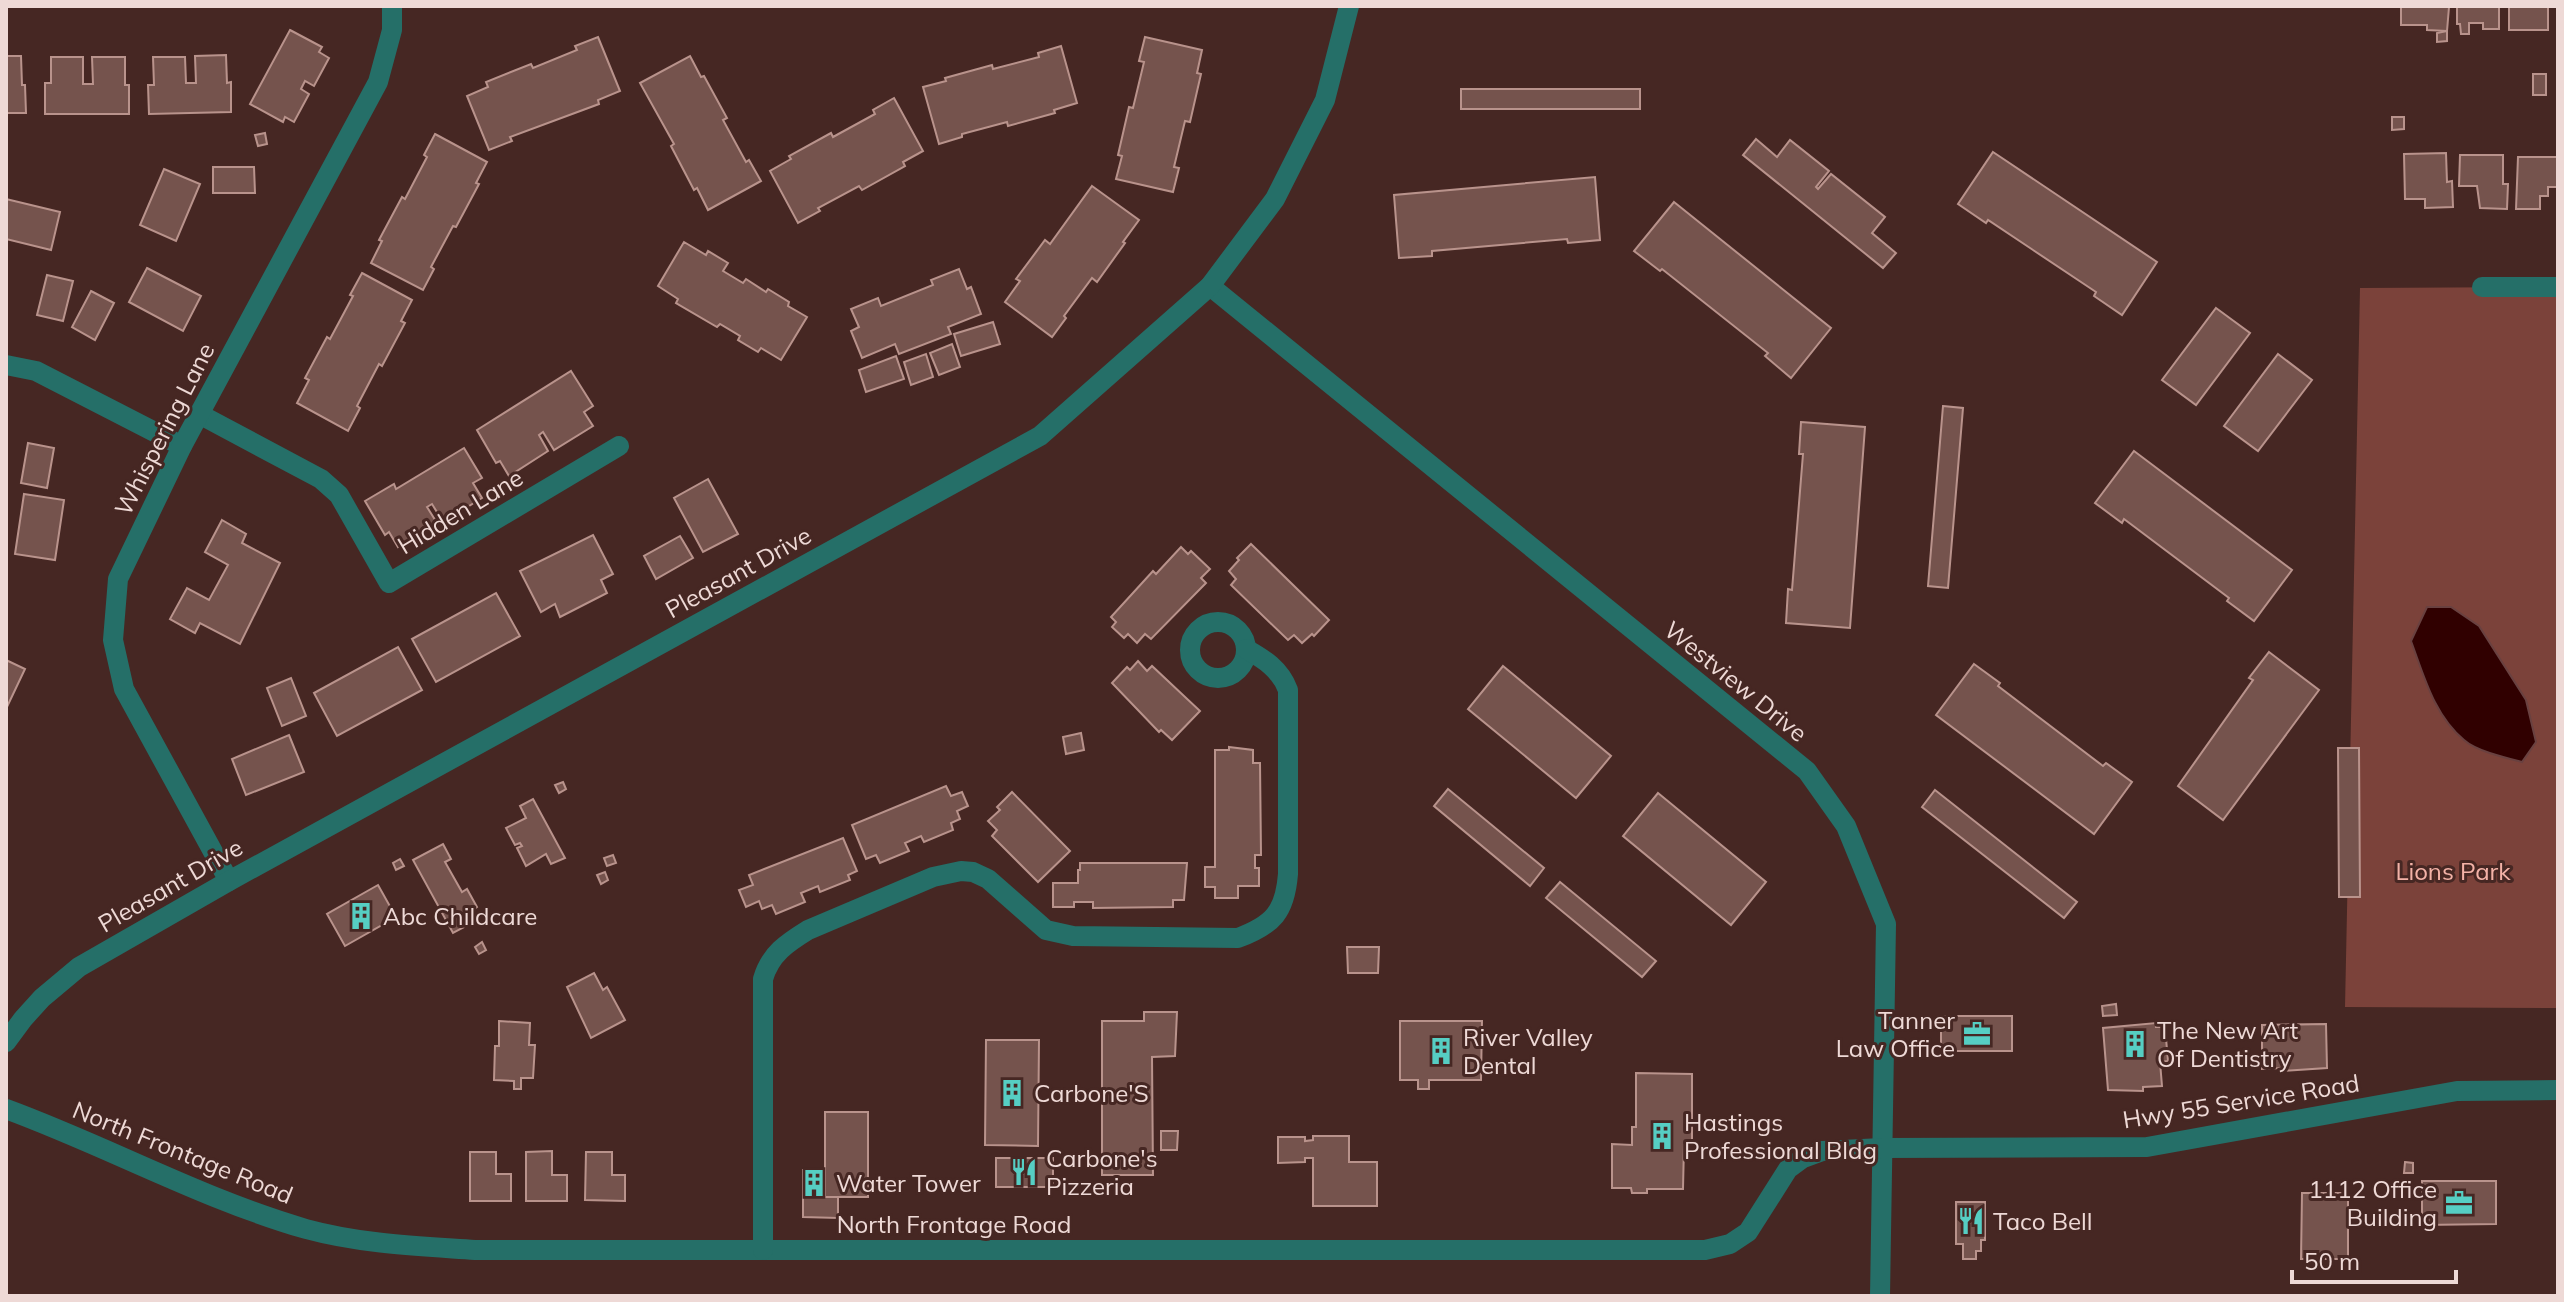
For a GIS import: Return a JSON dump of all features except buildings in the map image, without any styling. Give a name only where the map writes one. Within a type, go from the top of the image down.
[{"type":"street","name":"Whispering Lane","points":[[229,881],[124,689],[113,640],[118,579],[182,446],[378,82],[392,30],[392,6]]},
{"type":"street","name":"Pleasant Drive","points":[[6,1042],[42,998],[79,967],[229,881],[1040,436],[1210,286],[1275,199],[1325,100],[1349,6]]},
{"type":"street","name":"Westview Drive","points":[[1210,286],[1807,771],[1846,826],[1886,924],[1880,1296]]},
{"type":"street","points":[[2482,287],[2558,287]]},
{"type":"street","points":[[6,365],[36,371],[182,446]]},
{"type":"street","name":"Hidden Lane","points":[[199,414],[321,479],[339,495],[389,583],[619,446]]},
{"type":"street","points":[[763,1250],[763,979],[770,960],[791,940],[933,877],[961,871],[973,872],[988,879],[1046,930],[1073,936],[1238,938],[1260,930],[1272,921],[1287,894],[1288,690],[1285,681],[1268,661],[1246,649]]},
{"type":"street","name":"Hwy 55 Service Road","points":[[1882,1148],[2147,1147],[2457,1091],[2558,1090]]},
{"type":"street","name":"North Frontage Road","points":[[6,1109],[227,1203],[308,1229],[383,1244],[475,1250],[1705,1250],[1730,1244],[1748,1232],[1788,1169],[1803,1158],[1822,1151],[1882,1148]]},
{"type":"green space","name":"Lions Park","points":[[2558,287],[2558,1008],[2345,1007],[2360,288]]},
{"type":"shaded area","points":[[2427,607],[2451,607],[2479,626],[2526,700],[2536,742],[2522,762],[2469,744],[2437,707],[2411,641]]},
{"type":"place","name":"Abc Childcare","points":[[361,916]]},
{"type":"place","name":"Tanner Law Office","points":[[1977,1034]]},
{"type":"place","name":"The New Art Of Dentistry","points":[[2135,1044]]},
{"type":"place","name":"River Valley Dental","points":[[1441,1051]]},
{"type":"place","name":"Carbone'S","points":[[1012,1093]]},
{"type":"place","name":"Hastings Professional Bldg","points":[[1662,1136]]},
{"type":"place","name":"Carbone's Pizzeria","points":[[1024,1172]]},
{"type":"place","name":"Water Tower","points":[[814,1183]]},
{"type":"place","name":"1112 Office Building","points":[[2459,1203]]},
{"type":"place","name":"Taco Bell","points":[[1971,1221]]}]
